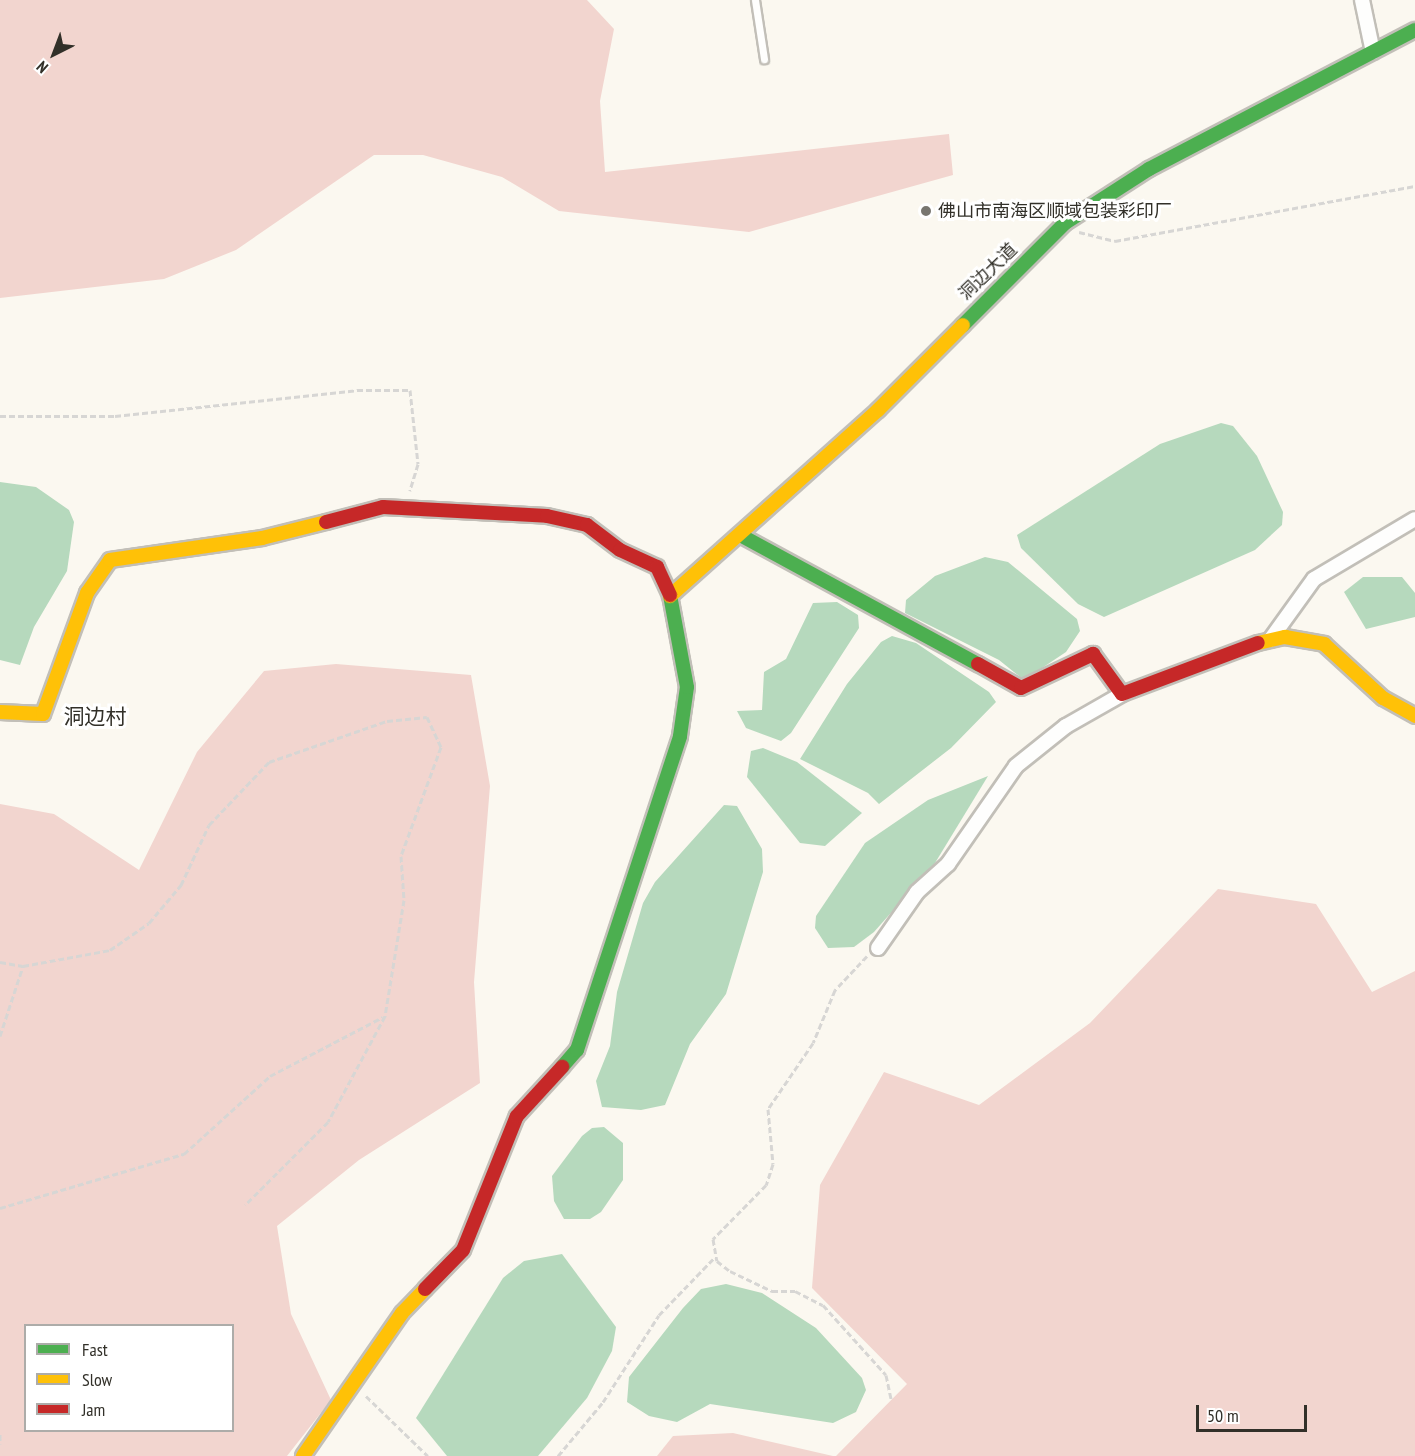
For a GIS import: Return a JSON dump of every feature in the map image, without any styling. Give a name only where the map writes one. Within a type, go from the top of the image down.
[{"type":"street","points":[[1362,0],[1373,52]]},
{"type":"street","name":"洞边大道","points":[[670,596],[878,410],[1065,223],[1149,169],[1415,30]]},
{"type":"street","points":[[0,712],[43,714],[87,593],[110,560],[262,538],[383,507],[547,516],[587,525],[620,550],[657,567],[670,596],[687,687],[680,736],[577,1050],[517,1116],[463,1250],[402,1313],[303,1456]]},
{"type":"street","points":[[1270,640],[1314,579],[1415,519]]},
{"type":"street","points":[[740,535],[1021,688],[1093,654],[1122,694]]},
{"type":"street","points":[[878,948],[916,892],[948,864],[1016,766],[1066,726],[1122,694],[1270,640],[1285,637],[1324,644],[1383,698],[1415,716]]},
{"type":"lane","points":[[755,0],[764,59]]},
{"type":"path","points":[[1065,223],[1086,237],[1115,241],[1415,186]]},
{"type":"path","points":[[0,416],[115,416],[357,390],[410,390],[418,464],[409,508]]},
{"type":"path","points":[[0,962],[23,966],[111,950],[149,923],[181,885],[209,825],[269,762],[387,721],[427,717],[441,747],[401,856],[404,900],[385,1016],[328,1122],[245,1205]]},
{"type":"path","points":[[878,948],[835,990],[813,1043],[768,1110],[773,1164],[766,1185],[713,1239],[715,1257],[747,1281],[772,1291],[795,1291],[824,1305],[886,1375],[891,1398]]},
{"type":"path","points":[[0,1036],[23,966]]},
{"type":"path","points":[[0,1208],[184,1154],[270,1076],[385,1016]]},
{"type":"path","points":[[558,1456],[639,1351],[659,1315],[715,1257]]},
{"type":"path","points":[[353,1385],[428,1456]]},
{"type":"path","points":[[0,1434],[0,1444]]},
{"type":"shaded area","points":[[0,0],[587,0],[614,29],[600,101],[605,172],[949,134],[953,175],[749,232],[559,211],[502,177],[423,155],[374,155],[236,250],[164,279],[0,298]]},
{"type":"shaded area","points":[[1221,423],[1233,426],[1257,456],[1283,512],[1282,525],[1255,550],[1104,617],[1078,604],[1021,548],[1017,535],[1160,444]]},
{"type":"shaded area","points":[[0,482],[36,487],[69,510],[74,522],[67,571],[34,627],[20,665],[0,660]]},
{"type":"shaded area","points":[[985,557],[1008,562],[1077,619],[1080,631],[1066,652],[1024,680],[999,660],[905,613],[906,600],[935,576]]},
{"type":"shaded area","points":[[1363,577],[1402,577],[1415,593],[1415,617],[1366,629],[1344,592]]},
{"type":"shaded area","points":[[837,602],[858,615],[859,628],[791,733],[781,741],[746,728],[737,711],[762,710],[764,672],[786,659],[813,603]]},
{"type":"shaded area","points":[[892,636],[916,643],[989,692],[996,702],[951,748],[879,804],[868,793],[800,759],[847,684],[881,642]]},
{"type":"shaded area","points":[[336,664],[471,675],[490,786],[474,982],[480,1083],[359,1160],[277,1226],[291,1314],[331,1400],[287,1456],[0,1456],[0,804],[54,814],[139,870],[197,752],[264,671]]},
{"type":"shaded area","points":[[763,748],[797,762],[862,813],[825,846],[800,843],[747,777],[751,751]]},
{"type":"shaded area","points":[[988,776],[935,863],[874,932],[854,947],[828,948],[815,928],[816,916],[865,843],[928,800]]},
{"type":"shaded area","points":[[724,805],[737,806],[762,849],[763,872],[726,994],[690,1044],[665,1105],[641,1110],[602,1107],[596,1081],[610,1046],[617,992],[643,903],[655,882]]},
{"type":"shaded area","points":[[1218,889],[1316,904],[1372,992],[1415,971],[1415,1456],[836,1456],[907,1384],[812,1288],[820,1185],[884,1072],[979,1105],[1090,1023]]},
{"type":"shaded area","points":[[604,1127],[623,1143],[623,1180],[601,1212],[590,1219],[564,1219],[554,1201],[552,1176],[582,1136],[592,1128]]},
{"type":"shaded area","points":[[562,1254],[616,1327],[612,1351],[587,1398],[538,1456],[447,1456],[416,1418],[503,1278],[524,1261]]},
{"type":"shaded area","points":[[726,1284],[762,1293],[816,1328],[862,1378],[866,1390],[856,1412],[833,1423],[710,1404],[677,1422],[649,1416],[627,1402],[629,1377],[683,1308],[701,1289]]},
{"type":"shaded area","points":[[733,1433],[833,1456],[657,1456],[673,1436]]},
{"type":"traffic: fast","points":[[963,325],[1065,223],[1149,169],[1415,30]]},
{"type":"traffic: fast","points":[[740,535],[978,664]]},
{"type":"traffic: fast","points":[[562,1067],[577,1050],[680,736],[687,687],[670,595]]},
{"type":"traffic: slow","points":[[670,596],[878,410],[963,325]]},
{"type":"traffic: slow","points":[[0,712],[43,714],[87,593],[110,560],[262,538],[326,522]]},
{"type":"traffic: slow","points":[[1258,643],[1285,637],[1324,644],[1383,698],[1415,716]]},
{"type":"traffic: slow","points":[[303,1456],[402,1313],[425,1289]]},
{"type":"traffic: jam","points":[[326,522],[383,507],[547,516],[587,525],[620,550],[657,567],[670,595]]},
{"type":"traffic: jam","points":[[978,664],[1021,688],[1093,654],[1122,694],[1258,643]]},
{"type":"traffic: jam","points":[[425,1289],[463,1250],[517,1116],[562,1067]]},
{"type":"place","name":"佛山市南海区顺域包装彩印厂","points":[[926,211]]},
{"type":"district","name":"洞边村","points":[[95,717]]}]
